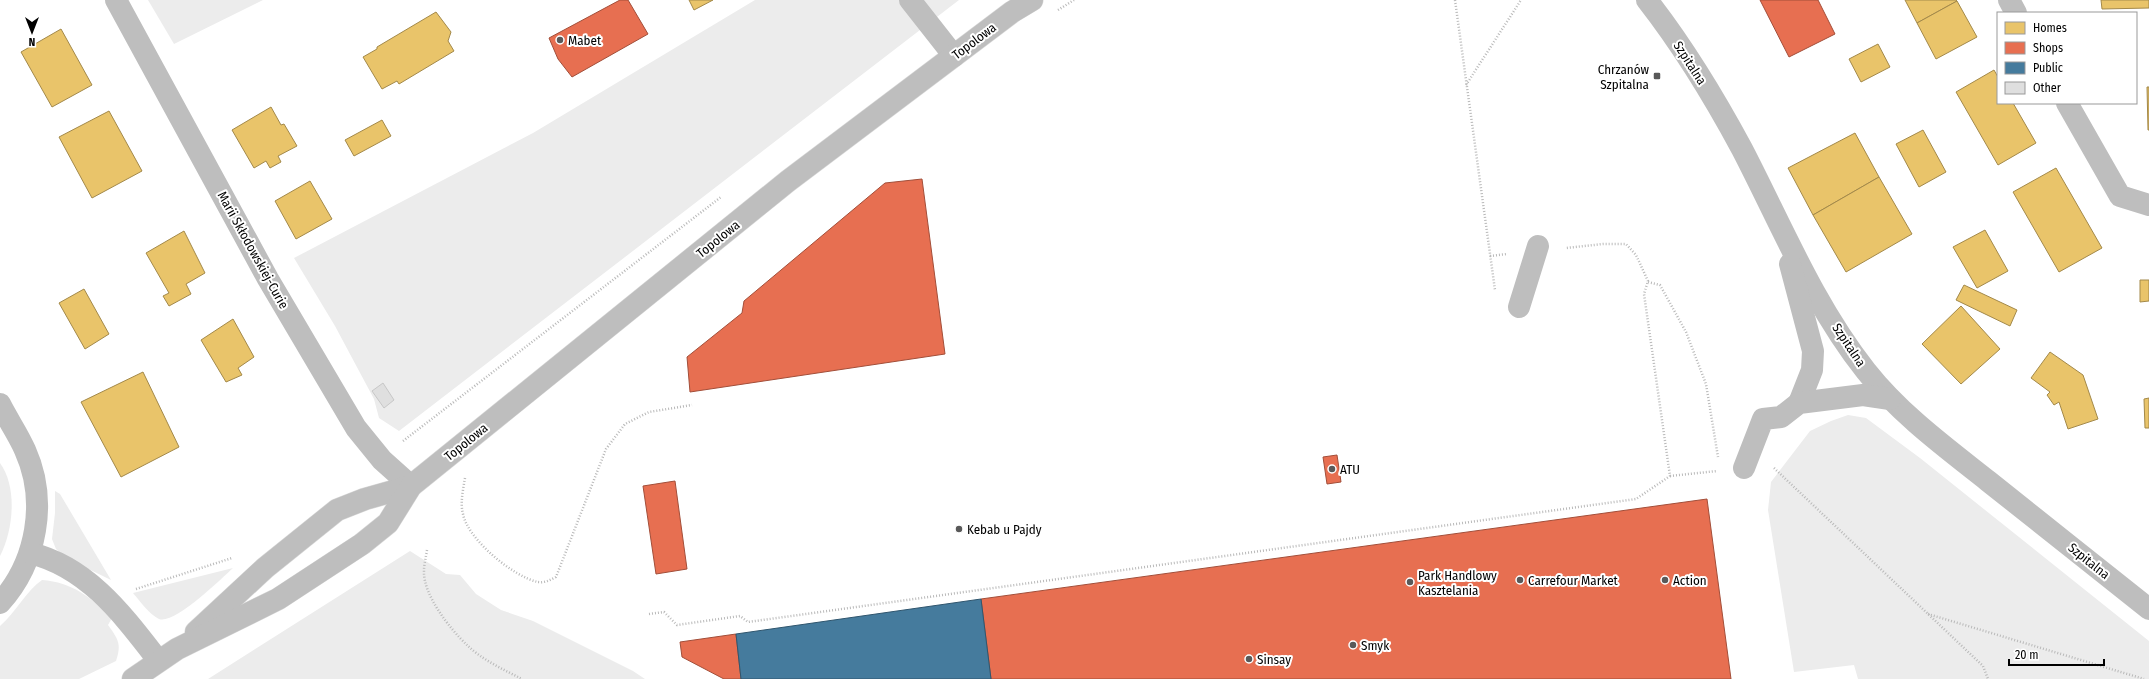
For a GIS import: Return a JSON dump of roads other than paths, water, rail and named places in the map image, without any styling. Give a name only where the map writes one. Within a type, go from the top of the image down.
[{"type":"street","name":"Marii Skłodowskiej-Curie","points":[[116,0],[268,279],[356,428],[382,460],[411,486]]},
{"type":"street","points":[[910,0],[954,56]]},
{"type":"street","name":"Topolowa","points":[[133,679],[158,660],[177,649],[278,598],[362,544],[388,523],[411,486],[788,181],[1012,12],[1032,0]]},
{"type":"street","name":"Szpitalna","points":[[1647,0],[1686,55],[1716,104],[1742,149],[1780,227],[1812,286],[1846,343],[1866,371],[1890,399],[1928,433],[2149,609]]},
{"type":"street","points":[[2009,0],[2015,12]]},
{"type":"street","points":[[2068,104],[2120,196],[2149,205]]},
{"type":"street","points":[[1780,227],[1813,351],[1812,370],[1800,403]]},
{"type":"street","points":[[1519,307],[1548,247]]},
{"type":"street","points":[[1744,468],[1763,419],[1782,416],[1800,403],[1863,395],[1890,399]]},
{"type":"street","points":[[0,603],[22,573],[30,553],[36,524],[37,496],[25,450],[2,412]]},
{"type":"street","name":"Topolowa","points":[[177,649],[265,568],[337,510],[365,499],[411,486]]},
{"type":"street","points":[[30,553],[45,556],[69,568],[96,587],[116,606],[158,660]]},
{"type":"place","name":"Mabet","points":[[560,40]]},
{"type":"place","name":"Chrzanów Szpitalna","points":[[1657,76]]},
{"type":"place","name":"ATU","points":[[1332,469]]},
{"type":"place","name":"Kebab u Pajdy","points":[[959,529]]},
{"type":"place","name":"Carrefour Market","points":[[1520,580]]},
{"type":"place","name":"Action","points":[[1665,580]]},
{"type":"place","name":"Park Handlowy Kasztelania","points":[[1410,582]]},
{"type":"place","name":"Smyk","points":[[1353,645]]},
{"type":"place","name":"Sinsay","points":[[1249,659]]}]
